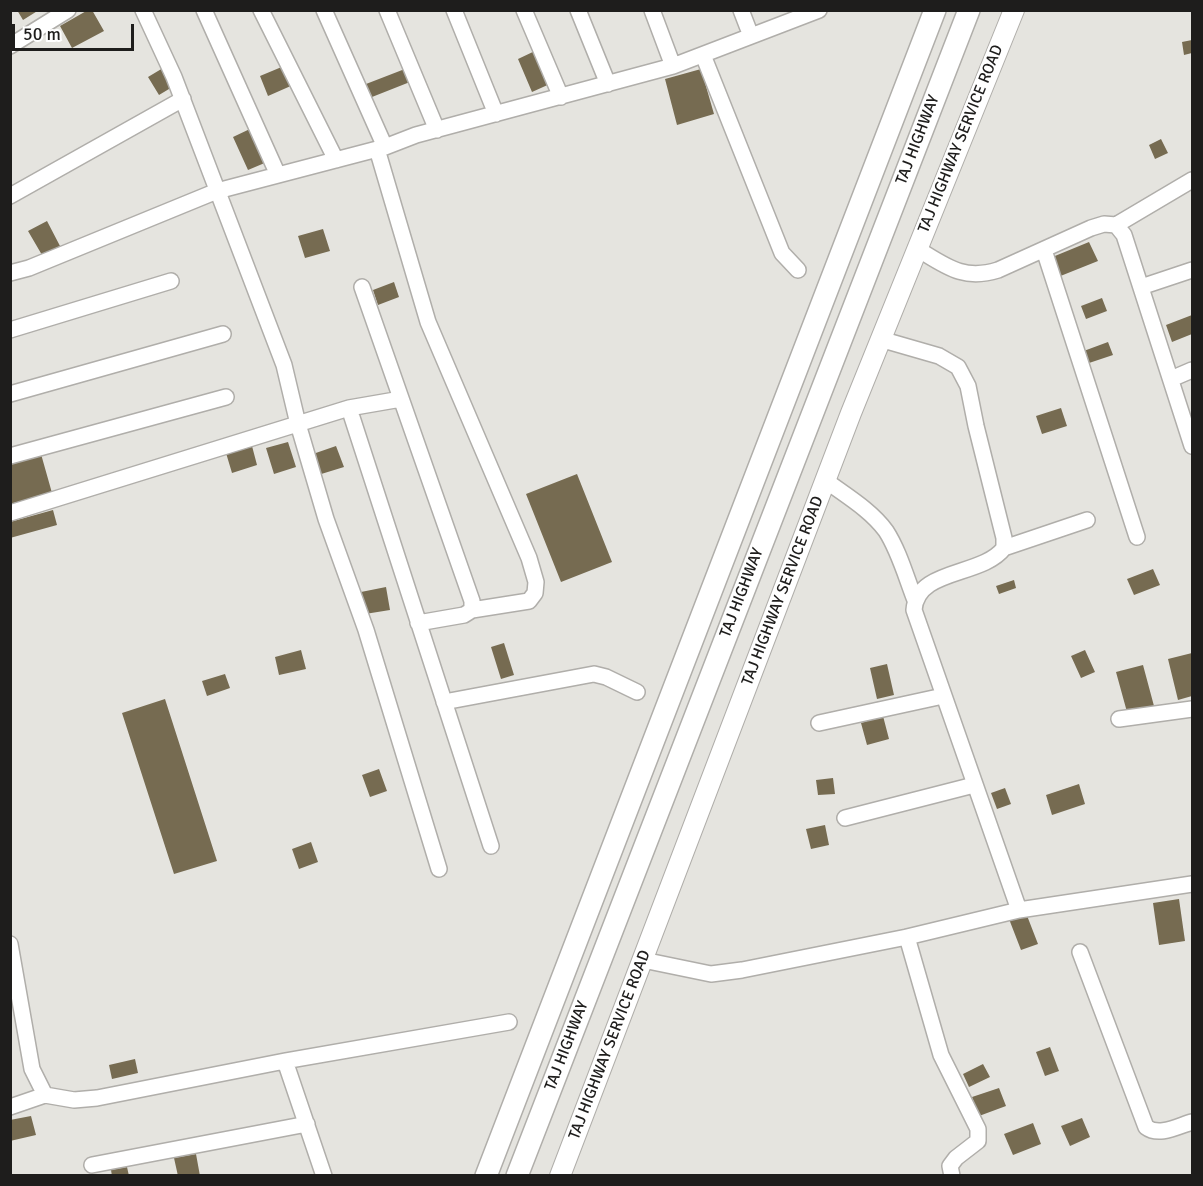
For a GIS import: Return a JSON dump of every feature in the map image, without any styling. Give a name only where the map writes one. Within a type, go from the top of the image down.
[{"type":"main road","points":[[486,1176],[935,10]]},
{"type":"main road","name":"TAJ HIGHWAY","points":[[517,1176],[969,10]]},
{"type":"street","points":[[10,46],[68,10]]},
{"type":"street","points":[[144,10],[183,99],[284,365],[298,424],[326,519],[366,630],[439,869]]},
{"type":"street","points":[[204,10],[278,175]]},
{"type":"street","points":[[261,10],[336,160]]},
{"type":"street","points":[[324,10],[381,148],[428,322],[529,558],[536,582],[535,593],[528,601],[472,610],[464,615],[418,623]]},
{"type":"street","points":[[387,10],[437,130]]},
{"type":"street","points":[[454,10],[496,114]]},
{"type":"street","points":[[524,10],[561,97]]},
{"type":"street","points":[[578,10],[608,84]]},
{"type":"street","points":[[652,10],[673,66]]},
{"type":"street","points":[[741,10],[751,36]]},
{"type":"street","points":[[10,273],[29,268],[217,191],[381,148],[437,130],[673,66],[801,14],[819,10]]},
{"type":"street","name":"TAJ HIGHWAY SERVICE ROAD","points":[[560,1176],[825,480],[916,248],[1014,10]]},
{"type":"street","points":[[702,55],[782,253],[798,270]]},
{"type":"street","points":[[10,196],[183,99]]},
{"type":"street","points":[[916,248],[965,275],[982,275],[1091,228],[1104,224],[1116,225],[1192,180]]},
{"type":"street","points":[[1116,225],[1124,235],[1192,443]]},
{"type":"street","points":[[1044,250],[1137,537]]},
{"type":"street","points":[[1141,287],[1192,270]]},
{"type":"street","points":[[10,330],[171,281]]},
{"type":"street","points":[[362,287],[472,602],[472,610]]},
{"type":"street","points":[[10,394],[223,334]]},
{"type":"street","points":[[880,339],[939,356],[958,367],[968,386],[1004,538],[1004,548]]},
{"type":"street","points":[[1171,379],[1192,369]]},
{"type":"street","points":[[10,456],[226,397]]},
{"type":"street","points":[[10,513],[349,408],[401,399]]},
{"type":"street","points":[[349,408],[491,846]]},
{"type":"street","points":[[825,480],[866,511],[884,529],[894,544],[915,600]]},
{"type":"street","points":[[1019,910],[914,610],[915,600],[918,593],[933,582],[994,558],[1004,548],[1088,520]]},
{"type":"street","points":[[444,702],[594,674],[606,677],[637,692]]},
{"type":"street","points":[[819,723],[943,696]]},
{"type":"street","points":[[1119,719],[1192,709]]},
{"type":"street","points":[[845,818],[974,785]]},
{"type":"street","points":[[643,960],[711,974],[742,970],[907,937],[1019,910],[1192,884]]},
{"type":"street","points":[[907,937],[941,1054],[978,1129],[978,1142],[956,1158],[950,1166],[952,1176]]},
{"type":"street","points":[[10,945],[32,1069],[45,1095]]},
{"type":"street","points":[[1080,952],[1146,1127],[1160,1132],[1192,1122]]},
{"type":"street","points":[[10,1107],[45,1095],[74,1100],[97,1098],[285,1061],[509,1022]]},
{"type":"street","points":[[285,1061],[323,1175]]},
{"type":"street","points":[[92,1165],[307,1124]]},
{"type":"building","points":[[17,10],[39,10],[23,20]]},
{"type":"building","points":[[92,10],[104,31],[72,48],[60,26]]},
{"type":"building","points":[[1192,40],[1192,53],[1184,55],[1182,42]]},
{"type":"building","points":[[537,50],[552,83],[532,92],[518,59]]},
{"type":"building","points":[[284,66],[293,85],[268,96],[260,76]]},
{"type":"building","points":[[410,67],[415,80],[372,97],[366,84]]},
{"type":"building","points":[[163,68],[174,86],[159,95],[148,77]]},
{"type":"building","points":[[701,69],[714,114],[677,125],[665,79]]},
{"type":"building","points":[[252,128],[267,162],[248,170],[233,137]]},
{"type":"building","points":[[1161,139],[1168,153],[1155,159],[1149,145]]},
{"type":"building","points":[[47,221],[60,246],[42,255],[28,231]]},
{"type":"building","points":[[323,229],[330,251],[305,258],[298,236]]},
{"type":"building","points":[[1089,242],[1098,261],[1058,277],[1050,258]]},
{"type":"building","points":[[394,282],[399,297],[378,305],[373,290]]},
{"type":"building","points":[[1102,298],[1107,311],[1086,319],[1081,306]]},
{"type":"building","points":[[1192,315],[1192,334],[1172,342],[1166,325]]},
{"type":"building","points":[[1108,342],[1113,355],[1086,364],[1081,352]]},
{"type":"building","points":[[1061,408],[1067,426],[1042,434],[1036,416]]},
{"type":"building","points":[[288,442],[296,467],[274,474],[266,448]]},
{"type":"building","points":[[252,446],[257,465],[232,473],[226,453]]},
{"type":"building","points":[[336,446],[344,467],[318,475],[310,455]]},
{"type":"building","points":[[41,454],[52,493],[10,504],[10,462]]},
{"type":"building","points":[[577,474],[612,562],[561,582],[526,494]]},
{"type":"building","points":[[53,510],[57,525],[10,538],[10,522]]},
{"type":"building","points":[[1153,569],[1160,585],[1134,595],[1127,579]]},
{"type":"building","points":[[1014,580],[1016,588],[999,594],[996,586]]},
{"type":"building","points":[[386,587],[390,610],[365,614],[361,592]]},
{"type":"building","points":[[504,643],[514,675],[501,679],[491,647]]},
{"type":"building","points":[[301,650],[306,669],[279,675],[275,657]]},
{"type":"building","points":[[1085,650],[1095,672],[1081,678],[1071,656]]},
{"type":"building","points":[[1192,653],[1192,696],[1178,700],[1168,659]]},
{"type":"building","points":[[887,664],[894,695],[877,699],[870,668]]},
{"type":"building","points":[[1143,665],[1154,706],[1127,712],[1116,672]]},
{"type":"building","points":[[225,674],[230,688],[207,696],[202,681]]},
{"type":"building","points":[[165,699],[217,861],[174,874],[122,713]]},
{"type":"building","points":[[883,716],[889,739],[867,745],[861,723]]},
{"type":"building","points":[[379,769],[387,791],[370,797],[362,775]]},
{"type":"building","points":[[833,778],[835,794],[818,795],[816,780]]},
{"type":"building","points":[[1079,784],[1085,804],[1052,815],[1046,795]]},
{"type":"building","points":[[1005,788],[1011,804],[997,809],[991,793]]},
{"type":"building","points":[[825,825],[829,845],[811,849],[806,829]]},
{"type":"building","points":[[311,842],[318,862],[299,869],[292,849]]},
{"type":"building","points":[[1179,899],[1185,941],[1159,945],[1153,903]]},
{"type":"building","points":[[1026,913],[1038,944],[1021,950],[1009,919]]},
{"type":"building","points":[[1050,1047],[1059,1071],[1045,1076],[1036,1052]]},
{"type":"building","points":[[135,1059],[138,1073],[112,1079],[109,1065]]},
{"type":"building","points":[[983,1064],[990,1077],[969,1087],[963,1074]]},
{"type":"building","points":[[999,1088],[1006,1106],[979,1116],[972,1097]]},
{"type":"building","points":[[31,1116],[36,1135],[10,1141],[10,1120]]},
{"type":"building","points":[[1082,1118],[1090,1137],[1070,1146],[1061,1126]]},
{"type":"building","points":[[1033,1123],[1041,1144],[1013,1155],[1004,1134]]},
{"type":"building","points":[[196,1154],[200,1176],[178,1176],[174,1158]]},
{"type":"building","points":[[127,1167],[129,1176],[112,1176],[111,1170]]}]
